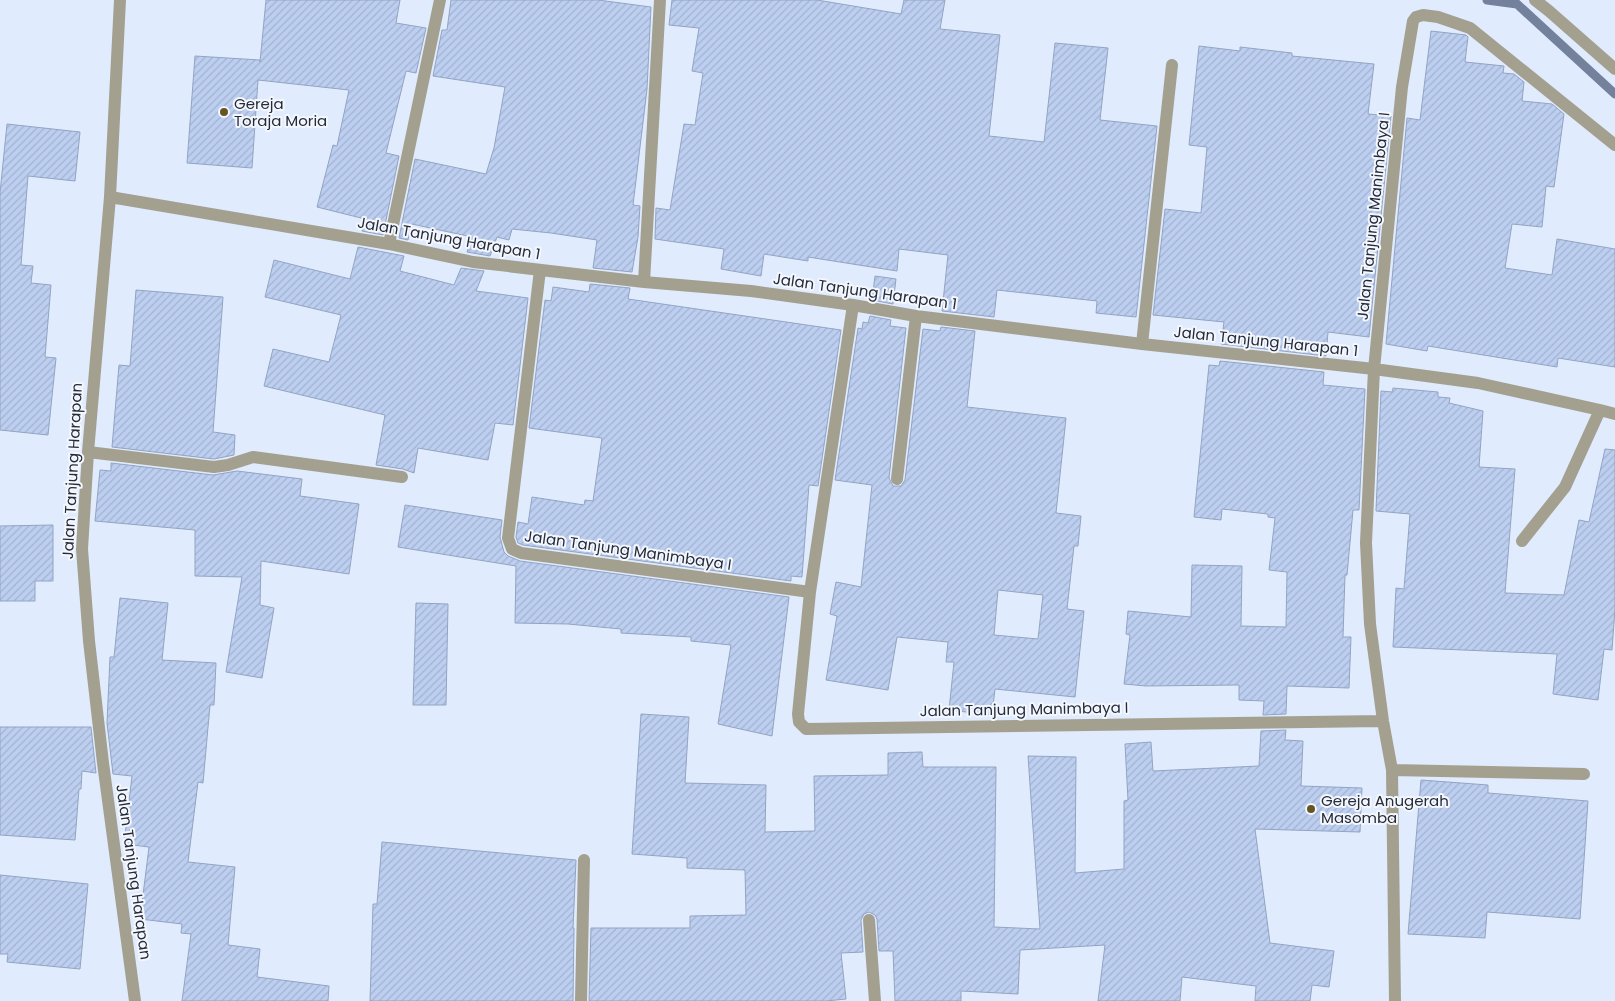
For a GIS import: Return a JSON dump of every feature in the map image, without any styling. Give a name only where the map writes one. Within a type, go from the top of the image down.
[{"type":"street","name":"Jalan Tanjung Harapan","points":[[120,0],[110,197],[88,452],[82,549],[89,640],[103,763],[135,1001]]},
{"type":"street","points":[[389,244],[440,0]]},
{"type":"street","points":[[644,282],[660,0]]},
{"type":"street","points":[[1535,0],[1615,69]]},
{"type":"street","name":"Jalan Tanjung Manimbaya I","points":[[1395,1001],[1392,770],[1383,721],[1370,624],[1366,543],[1374,369],[1402,87],[1410,28],[1416,17],[1423,15],[1438,17],[1470,28],[1615,146]]},
{"type":"street","points":[[1142,344],[1172,65]]},
{"type":"street","name":"Jalan Tanjung Harapan 1","points":[[110,197],[389,244],[473,262],[644,282],[751,291],[916,316],[1142,344],[1374,369],[1478,383],[1615,414]]},
{"type":"street","name":"Jalan Tanjung Manimbaya I","points":[[540,270],[508,538],[512,549],[521,553],[810,592]]},
{"type":"street","name":"Jalan Tanjung Manimbaya I","points":[[853,305],[810,592],[798,714],[799,722],[806,729],[1383,721]]},
{"type":"street","points":[[897,479],[916,316]]},
{"type":"street","points":[[1522,541],[1565,487],[1600,410]]},
{"type":"street","points":[[88,452],[184,465],[214,467],[228,465],[253,457],[402,477]]},
{"type":"street","points":[[1392,770],[1584,774]]},
{"type":"street","points":[[581,1001],[584,860]]},
{"type":"street","points":[[869,920],[875,1001]]},
{"type":"building","points":[[266,0],[400,0],[396,23],[426,28],[416,73],[406,71],[386,153],[399,156],[383,235],[362,231],[365,219],[317,207],[333,145],[337,146],[349,90],[258,80],[252,168],[187,163],[195,56],[260,60],[260,62]]},
{"type":"building","points":[[451,0],[598,0],[651,7],[647,89],[633,205],[640,206],[638,237],[632,272],[593,268],[597,240],[551,233],[512,229],[509,240],[497,237],[490,256],[467,252],[472,237],[412,224],[408,240],[399,238],[415,159],[486,174],[494,148],[505,87],[433,76],[442,30],[447,30]]},
{"type":"building","points":[[672,0],[817,0],[901,14],[904,0],[945,0],[940,29],[1000,35],[989,136],[1044,142],[1055,43],[1108,48],[1100,120],[1157,126],[1136,317],[1096,313],[1097,301],[997,290],[994,317],[942,311],[948,255],[899,249],[897,271],[808,257],[808,261],[764,254],[761,276],[721,269],[724,249],[655,239],[656,208],[670,210],[684,124],[695,125],[703,73],[692,71],[699,28],[669,25]]},
{"type":"building","points":[[1431,31],[1466,35],[1468,37],[1465,62],[1504,66],[1503,73],[1514,74],[1524,82],[1522,101],[1552,104],[1564,114],[1554,187],[1546,186],[1542,227],[1512,224],[1505,268],[1552,275],[1557,239],[1615,249],[1615,367],[1558,358],[1557,367],[1428,346],[1427,351],[1386,344],[1407,118],[1420,120]]},
{"type":"building","points":[[1199,46],[1240,51],[1240,47],[1292,53],[1292,56],[1374,64],[1368,114],[1391,116],[1369,337],[1328,332],[1326,356],[1221,344],[1224,322],[1153,315],[1165,209],[1201,213],[1207,147],[1189,145]]},
{"type":"building","points":[[7,124],[80,132],[75,181],[28,176],[21,265],[33,266],[31,283],[51,285],[45,357],[56,358],[48,435],[0,430],[0,193]]},
{"type":"building","points":[[358,247],[404,256],[400,271],[454,285],[461,268],[484,271],[476,291],[528,298],[513,425],[495,423],[488,460],[418,448],[414,473],[403,469],[376,465],[385,415],[264,386],[273,349],[329,362],[341,315],[265,297],[274,260],[350,279]]},
{"type":"building","points":[[875,276],[896,279],[893,304],[872,300]]},
{"type":"building","points":[[590,284],[630,288],[628,299],[841,330],[818,486],[809,485],[802,577],[791,576],[791,581],[518,543],[516,537],[518,522],[528,524],[532,497],[584,505],[585,500],[593,501],[602,438],[529,428],[545,300],[551,301],[553,287],[589,292]]},
{"type":"building","points":[[136,290],[223,297],[213,432],[235,435],[234,455],[214,459],[112,447],[119,365],[130,366]]},
{"type":"building","points":[[870,316],[891,320],[890,326],[906,328],[889,478],[893,486],[901,486],[905,480],[923,329],[940,331],[941,327],[975,331],[967,407],[1066,418],[1056,513],[1081,516],[1078,546],[1074,546],[1067,609],[1084,611],[1075,697],[995,689],[992,715],[949,710],[954,662],[946,662],[948,642],[897,637],[888,690],[826,680],[837,616],[830,614],[836,582],[861,587],[872,485],[835,480],[858,328],[862,329],[863,322],[868,323]],"holes":[[[998,590],[1043,595],[1038,639],[994,635]]]},
{"type":"building","points":[[1220,361],[1324,372],[1323,385],[1365,389],[1359,510],[1353,510],[1347,575],[1345,575],[1343,637],[1351,637],[1349,688],[1287,686],[1286,714],[1263,715],[1264,701],[1239,700],[1239,685],[1146,686],[1124,684],[1130,635],[1126,634],[1128,611],[1191,617],[1192,565],[1242,566],[1241,626],[1286,627],[1287,572],[1269,570],[1275,518],[1268,517],[1268,514],[1222,509],[1221,520],[1194,517],[1209,365],[1219,366]]},
{"type":"building","points":[[1393,388],[1438,392],[1438,397],[1450,398],[1449,403],[1483,411],[1479,467],[1515,469],[1505,593],[1564,595],[1579,520],[1589,522],[1605,449],[1615,450],[1615,609],[1612,650],[1604,649],[1598,700],[1553,694],[1557,654],[1393,647],[1396,588],[1404,589],[1410,514],[1376,511],[1381,391],[1392,392]]},
{"type":"building","points":[[111,463],[213,475],[237,471],[302,479],[300,496],[359,504],[349,574],[261,561],[260,605],[274,608],[262,678],[226,672],[242,577],[195,576],[195,530],[95,521],[100,470],[111,471]]},
{"type":"building","points":[[405,505],[502,520],[500,537],[504,552],[508,556],[520,561],[789,597],[772,736],[718,724],[731,645],[691,641],[691,637],[621,633],[621,629],[568,624],[515,623],[516,566],[398,547]]},
{"type":"building","points":[[53,525],[53,581],[35,581],[35,601],[0,601],[0,526]]},
{"type":"building","points":[[120,598],[168,603],[162,660],[216,663],[214,705],[210,705],[203,783],[198,782],[188,862],[235,867],[228,945],[260,949],[257,977],[329,986],[328,1001],[182,1001],[191,934],[181,933],[182,924],[140,919],[149,847],[124,844],[132,776],[113,774],[107,723],[110,657],[114,657]]},
{"type":"building","points":[[416,603],[448,604],[446,705],[413,705]]},
{"type":"building","points":[[641,714],[689,717],[685,783],[766,785],[765,832],[815,831],[814,776],[888,775],[888,753],[922,752],[923,767],[996,767],[994,927],[1040,929],[1028,756],[1076,757],[1075,873],[1124,869],[1124,801],[1128,800],[1125,744],[1151,742],[1153,771],[1259,766],[1261,731],[1286,730],[1285,740],[1303,741],[1301,786],[1362,788],[1360,832],[1255,829],[1270,943],[1334,951],[1329,987],[1312,985],[1310,1001],[1255,1001],[1256,986],[1182,977],[1180,1001],[1098,1001],[1105,945],[1020,950],[1018,994],[961,991],[961,1001],[895,1001],[893,951],[879,951],[877,919],[875,915],[869,912],[864,914],[861,920],[863,952],[841,953],[846,999],[826,1001],[589,1001],[591,928],[690,928],[690,916],[746,915],[745,870],[687,868],[687,858],[632,854]]},
{"type":"building","points":[[0,727],[91,727],[96,773],[82,771],[75,840],[0,835]]},
{"type":"building","points":[[1421,780],[1488,785],[1488,793],[1588,801],[1580,919],[1487,912],[1485,938],[1408,934]]},
{"type":"building","points":[[382,842],[576,860],[573,928],[573,1001],[370,1001],[373,904],[377,904]]},
{"type":"building","points":[[0,875],[88,884],[80,969],[7,962],[8,954],[0,954]]},
{"type":"waterway","points":[[1487,0],[1517,4],[1615,94]]},
{"type":"place","name":"Gereja Toraja Moria","points":[[224,112]]},
{"type":"place","name":"Gereja Anugerah Masomba","points":[[1311,809]]}]
